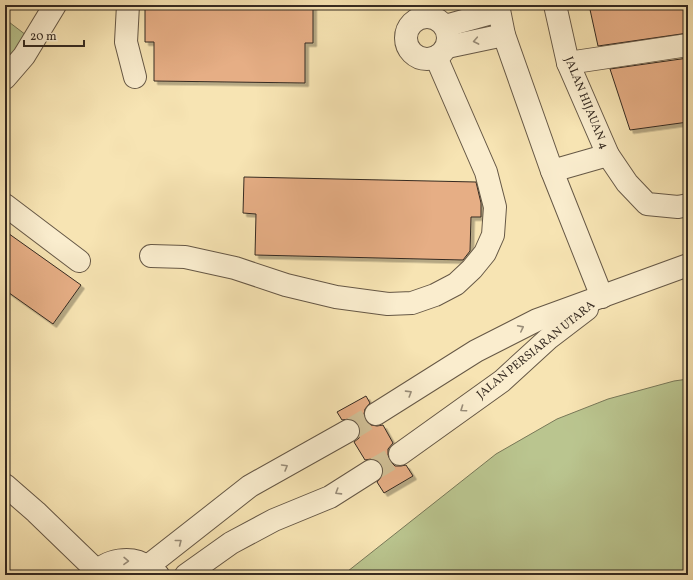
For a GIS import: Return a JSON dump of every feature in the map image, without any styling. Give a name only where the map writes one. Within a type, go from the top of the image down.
[{"type":"street","points":[[5,78],[24,56],[55,5]]},
{"type":"street","points":[[128,5],[126,42],[135,77]]},
{"type":"street","name":"JALAN HIJAUAN 4","points":[[555,5],[568,63],[608,155],[627,183],[647,204],[678,207],[688,205]]},
{"type":"street","points":[[439,30],[498,8],[504,35],[552,171],[602,297],[688,265]]},
{"type":"street","points":[[439,30],[504,35]]},
{"type":"street","points":[[151,256],[185,257],[235,268],[286,285],[336,297],[388,304],[412,303],[435,295],[456,284],[472,269],[485,253],[493,235],[495,207],[486,172],[439,30]]},
{"type":"street","points":[[568,63],[688,44]]},
{"type":"street","points":[[552,171],[608,155]]},
{"type":"street","points":[[5,205],[80,261]]},
{"type":"street","name":"JALAN PERSIARAN UTARA","points":[[376,414],[476,351],[537,320],[602,297]]},
{"type":"street","name":"JALAN PERSIARAN UTARA","points":[[400,454],[502,381],[549,338],[602,297]]},
{"type":"street","points":[[5,485],[36,512],[96,573],[108,564],[121,560],[135,561],[153,570],[250,486],[348,431]]},
{"type":"street","points":[[186,575],[231,543],[274,520],[330,497],[371,471]]},
{"type":"green space","points":[[5,19],[26,35],[5,74]]},
{"type":"green space","points":[[688,379],[688,575],[343,575],[496,454],[557,419],[608,399],[674,381]]},
{"type":"building","points":[[145,5],[313,5],[313,43],[305,43],[305,83],[154,81],[154,42],[145,42]]},
{"type":"building","points":[[589,5],[688,5],[688,33],[598,46]]},
{"type":"building","points":[[688,58],[688,122],[630,130],[610,69]]},
{"type":"building","points":[[244,177],[476,182],[481,203],[481,217],[471,217],[470,251],[463,260],[255,255],[256,214],[243,213]]},
{"type":"building","points":[[5,231],[81,285],[53,324],[5,290]]},
{"type":"building","points":[[366,396],[370,403],[365,409],[365,420],[371,425],[383,425],[393,443],[388,449],[390,461],[395,466],[406,465],[413,476],[384,493],[377,482],[382,476],[382,465],[376,460],[365,460],[354,442],[359,438],[359,425],[355,420],[342,420],[337,412]]},
{"type":"tunnel","points":[[348,431],[376,414]]},
{"type":"tunnel","points":[[371,471],[400,454]]}]
